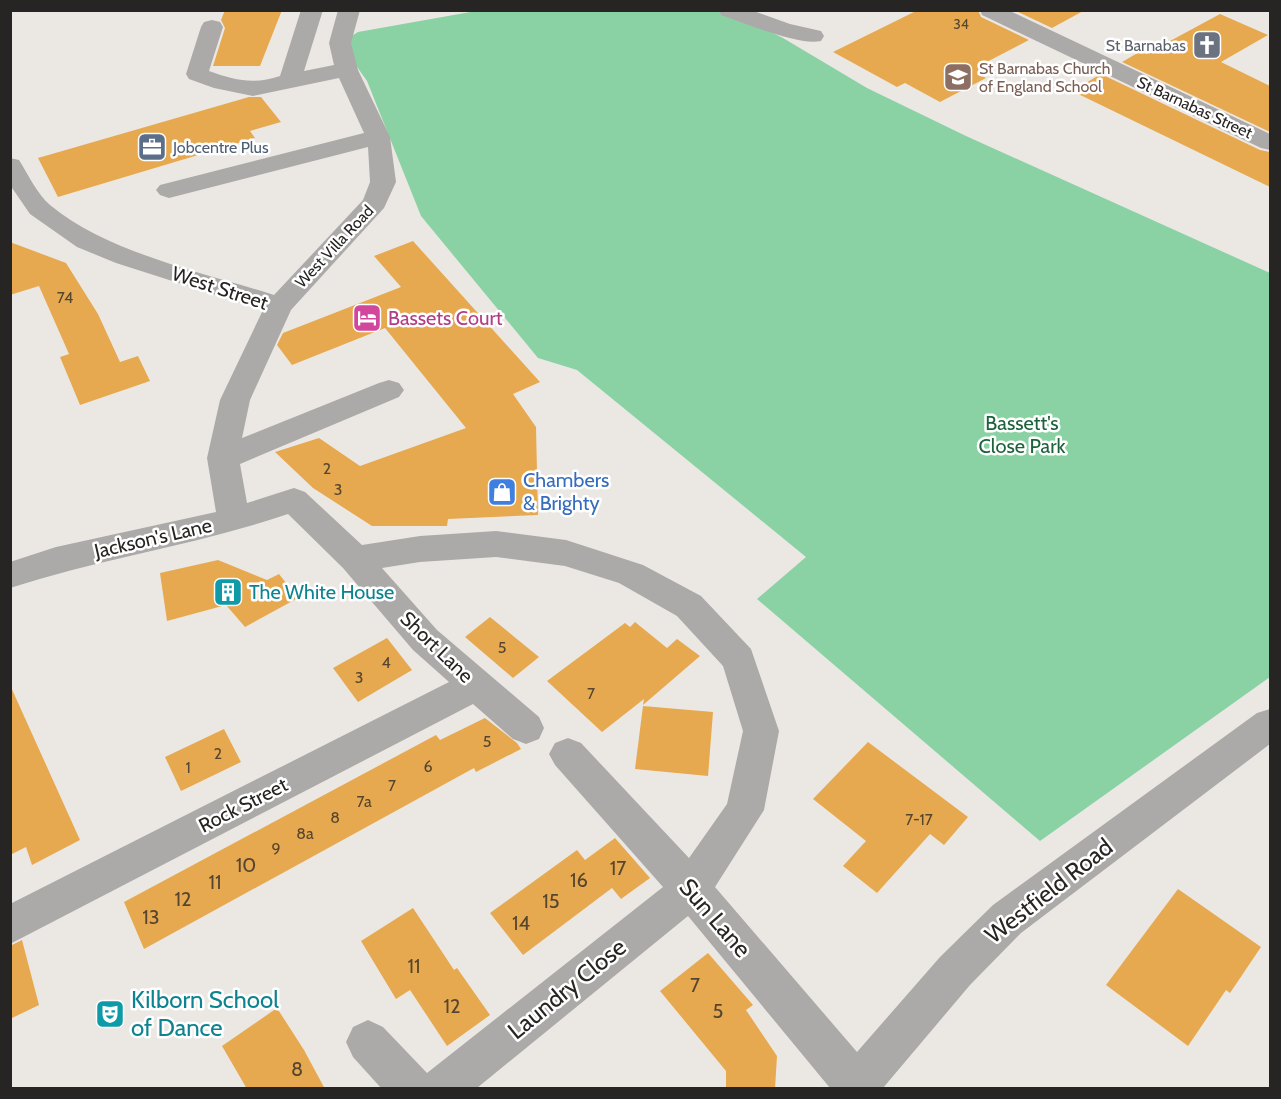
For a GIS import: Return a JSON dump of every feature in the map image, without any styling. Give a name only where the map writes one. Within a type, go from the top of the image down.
[{"type":"street","points":[[290,80],[312,10]]},
{"type":"street","name":"West Villa Road","points":[[279,306],[375,203],[382,182],[382,157],[378,137],[347,70],[340,43],[349,10]]},
{"type":"street","points":[[729,10],[783,29],[813,36]]},
{"type":"street","name":"St Barnabas Street","points":[[990,10],[1270,143]]},
{"type":"street","points":[[212,27],[197,74],[219,83],[251,91],[269,88],[290,80],[347,70]]},
{"type":"street","points":[[169,190],[299,155],[378,137]]},
{"type":"street","name":"West Street","points":[[10,165],[39,209],[86,242],[125,257],[279,306],[235,400],[223,458],[234,520]]},
{"type":"street","points":[[223,458],[389,390]]},
{"type":"street","name":"Jackson's Lane","points":[[10,574],[56,560],[234,520],[294,500]]},
{"type":"street","name":"Short Lane","points":[[294,500],[354,559],[425,640],[526,728]]},
{"type":"street","name":"Laundry Close","points":[[354,559],[420,549],[496,544],[566,553],[631,574],[689,606],[739,659],[761,731],[745,810],[691,889],[443,1089]]},
{"type":"street","name":"Rock Street","points":[[10,925],[476,685]]},
{"type":"street","name":"Westfield Road","points":[[856,1087],[955,971],[1007,919],[1270,724]]},
{"type":"street","name":"Sun Lane","points":[[568,754],[691,889],[856,1087]]},
{"type":"street","points":[[368,1042],[411,1089]]},
{"type":"green space","name":"Bassett's Close Park","points":[[476,11],[728,11],[783,38],[867,88],[966,136],[1270,273],[1270,677],[1040,841],[757,599],[806,557],[577,370],[538,358],[421,216],[367,81],[340,43],[358,32]]},
{"type":"building","points":[[225,10],[282,10],[260,66],[213,66],[225,28],[221,20]]},
{"type":"building","points":[[918,10],[978,10],[981,17],[1029,40],[979,66],[986,69],[978,73],[986,78],[940,102],[905,83],[897,87],[833,52]]},
{"type":"building","points":[[1014,10],[1085,10],[1052,28]]},
{"type":"building","points":[[1220,14],[1268,35],[1221,62],[1270,86],[1270,132],[1122,62],[1141,51],[1146,54]]},
{"type":"building","points":[[1101,74],[1260,150],[1270,152],[1270,187],[1072,91]]},
{"type":"building","name":"Jobcentre Plus","points":[[249,97],[261,97],[281,122],[250,131],[255,138],[58,197],[38,158]]},
{"type":"building","points":[[413,241],[540,382],[513,394],[536,427],[538,515],[448,519],[447,526],[372,526],[313,488],[275,452],[319,438],[360,466],[466,428],[385,328],[292,365],[277,345],[283,333],[401,287],[374,256]]},
{"type":"building","points":[[10,242],[66,263],[98,314],[120,362],[138,356],[150,381],[80,405],[60,357],[69,354],[39,286],[10,295]]},
{"type":"building","name":"The White House","points":[[218,560],[267,580],[279,574],[298,598],[245,627],[226,605],[167,621],[160,573]]},
{"type":"building","points":[[490,617],[539,657],[513,678],[465,637]]},
{"type":"building","points":[[635,622],[667,648],[677,639],[700,656],[643,705],[644,699],[602,732],[547,681],[625,623],[630,627]]},
{"type":"building","points":[[387,638],[412,670],[358,702],[333,668]]},
{"type":"building","points":[[10,685],[80,840],[32,865],[26,847],[10,855]]},
{"type":"building","points":[[643,706],[713,712],[708,776],[635,769]]},
{"type":"building","points":[[485,718],[517,743],[521,749],[476,772],[474,768],[144,949],[124,902],[436,735],[440,740]]},
{"type":"building","points":[[224,729],[241,762],[181,791],[165,757]]},
{"type":"building","points":[[868,742],[968,817],[944,845],[930,834],[877,893],[843,866],[866,841],[813,799]]},
{"type":"building","points":[[615,838],[650,878],[621,899],[612,888],[523,955],[490,913],[577,850],[585,860]]},
{"type":"building","points":[[1178,889],[1261,947],[1230,993],[1226,990],[1188,1046],[1106,985]]},
{"type":"building","points":[[413,908],[454,970],[457,968],[490,1015],[447,1046],[410,990],[396,999],[361,941]]},
{"type":"building","points":[[22,940],[39,1005],[10,1019],[10,946]]},
{"type":"building","points":[[708,953],[753,1005],[746,1010],[777,1056],[775,1089],[726,1089],[726,1071],[660,991]]},
{"type":"building","points":[[277,1008],[304,1050],[325,1089],[247,1089],[222,1046]]},
{"type":"place","name":"St Barnabas","points":[[1207,45]]},
{"type":"place","name":"St Barnabas Church of England School","points":[[958,77]]},
{"type":"place","name":"Jobcentre Plus","points":[[152,147]]},
{"type":"place","name":"Bassets Court","points":[[367,318]]},
{"type":"place","name":"Chambers & Brighty","points":[[502,492]]},
{"type":"place","name":"The White House","points":[[228,592]]},
{"type":"place","name":"Kilborn School of Dance","points":[[110,1014]]}]
